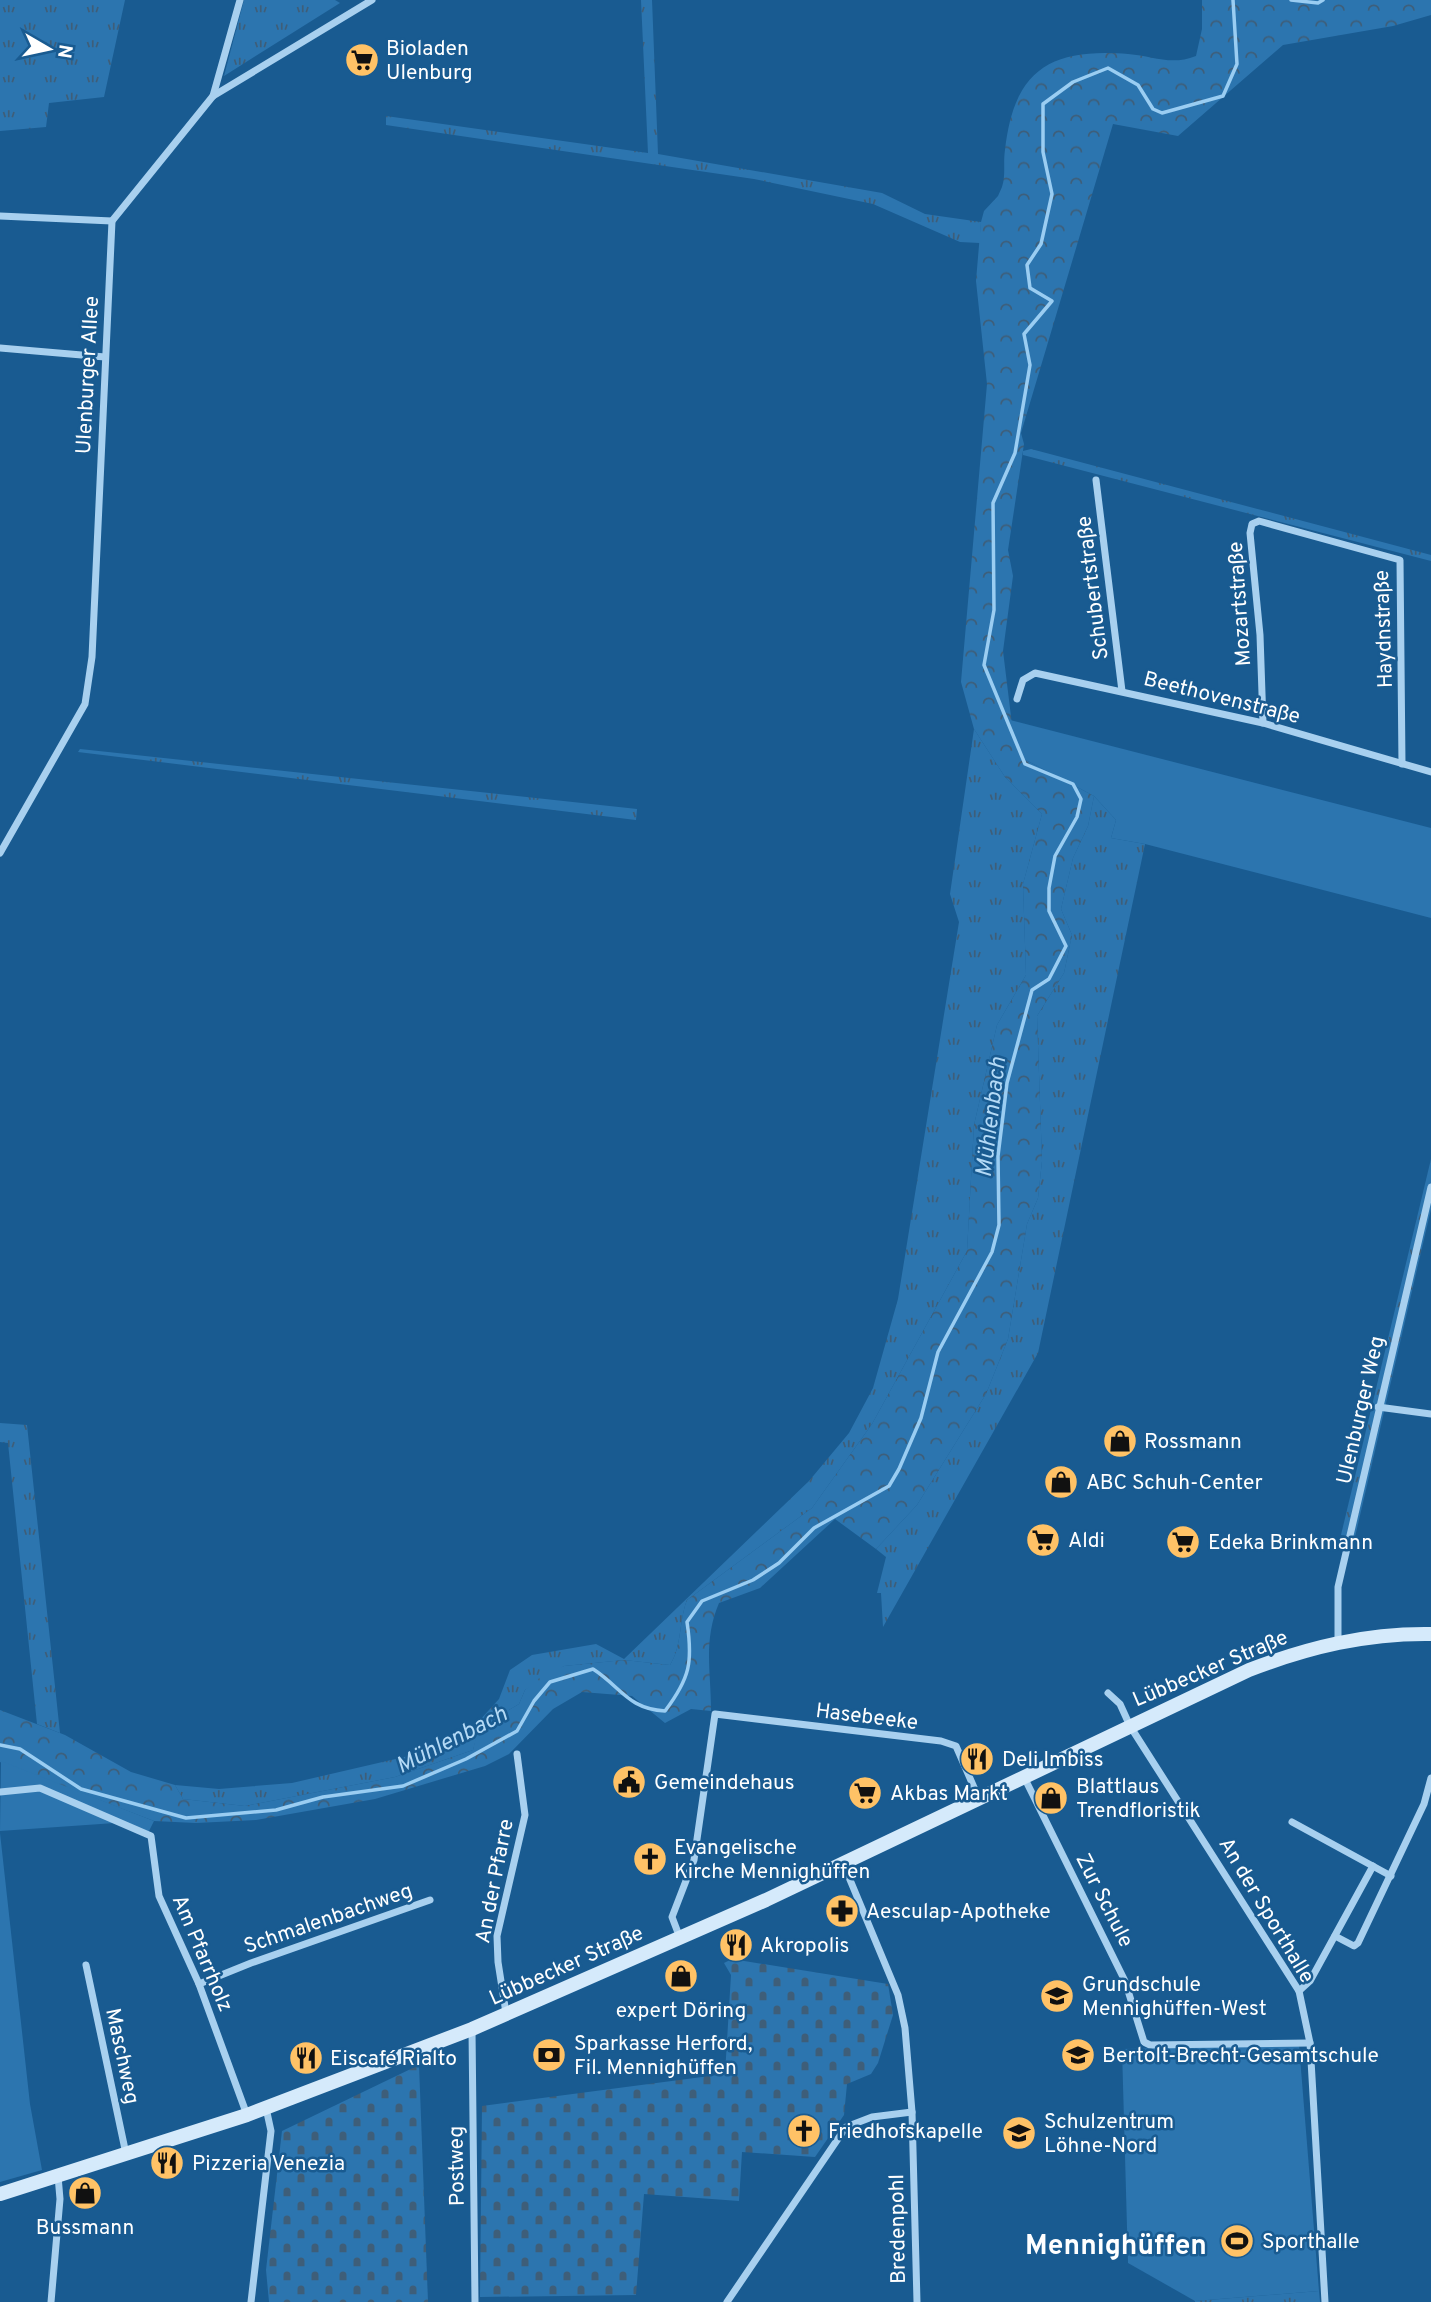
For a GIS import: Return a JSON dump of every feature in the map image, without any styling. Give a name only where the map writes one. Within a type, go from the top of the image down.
[{"type":"main road","name":"Lübbecker Straße","points":[[0,2194],[247,2115],[472,2029],[680,1938],[980,1801],[1130,1726],[1287,1655],[1338,1642],[1431,1634]]},
{"type":"street","points":[[213,96],[240,0]]},
{"type":"street","points":[[0,216],[112,221],[213,96],[372,0]]},
{"type":"street","name":"Ulenburger Allee","points":[[0,853],[85,704],[92,657],[112,221]]},
{"type":"street","points":[[0,348],[105,357]]},
{"type":"street","name":"Schubertstraße","points":[[1096,480],[1122,691]]},
{"type":"street","name":"Haydnstraße","points":[[1252,524],[1259,521],[1400,560],[1402,764]]},
{"type":"street","name":"Mozartstraße","points":[[1252,524],[1250,533],[1260,635],[1263,723]]},
{"type":"street","name":"Beethovenstraße","points":[[1017,699],[1023,680],[1035,673],[1263,723],[1431,772]]},
{"type":"street","name":"Ulenburger Weg","points":[[1338,1642],[1338,1587],[1431,1187]]},
{"type":"street","points":[[1378,1407],[1431,1414]]},
{"type":"street","name":"Lübbecker Straße","points":[[1108,1693],[1120,1704],[1130,1726]]},
{"type":"street","name":"Hasebeeke","points":[[680,1938],[672,1917],[694,1860],[715,1714],[941,1741],[956,1746],[980,1801]]},
{"type":"street","name":"An der Sporthalle","points":[[1130,1726],[1298,1991],[1310,2043],[1325,2302]]},
{"type":"street","name":"An der Pfarre","points":[[506,2014],[497,1936],[525,1815],[517,1754]]},
{"type":"street","points":[[1335,1936],[1354,1946],[1358,1943],[1424,1804],[1431,1778]]},
{"type":"street","name":"Zur Schule","points":[[1025,1779],[1125,1981],[1144,2042],[1150,2045],[1310,2043]]},
{"type":"street","name":"Am Pfarrholz","points":[[0,1793],[40,1788],[151,1836],[159,1896],[199,1984],[247,2115]]},
{"type":"street","points":[[1292,1822],[1391,1876]]},
{"type":"street","name":"Bredenpohl","points":[[843,1863],[898,1995],[906,2037],[912,2112],[917,2302]]},
{"type":"street","points":[[1298,1991],[1310,1981],[1373,1866]]},
{"type":"street","name":"Schmalenbachweg","points":[[199,1984],[430,1900]]},
{"type":"street","name":"Maschweg","points":[[86,1965],[126,2155]]},
{"type":"street","name":"Postweg","points":[[472,2029],[475,2302]]},
{"type":"street","points":[[251,2302],[270,2140],[266,2108]]},
{"type":"street","points":[[727,2302],[846,2127],[872,2117],[912,2112]]},
{"type":"street","points":[[51,2302],[60,2199],[58,2176]]},
{"type":"green space","points":[[0,0],[125,0],[104,97],[49,103],[46,127],[0,131]]},
{"type":"green space","points":[[244,0],[335,0],[340,3],[224,76]]},
{"type":"green space","points":[[641,0],[652,0],[658,154],[882,193],[925,214],[981,222],[980,243],[960,242],[873,204],[754,179],[386,125],[386,116],[648,153]]},
{"type":"green space","points":[[1202,0],[1431,0],[1431,15],[1393,26],[1283,45],[1178,136],[1113,124],[1021,433],[1024,444],[1008,550],[1013,576],[1003,651],[1014,741],[1022,758],[1094,796],[1088,826],[1073,858],[1061,909],[1072,935],[1064,973],[1037,1016],[1042,1161],[1038,1198],[1027,1224],[1008,1339],[986,1394],[917,1505],[876,1549],[835,1519],[760,1588],[719,1603],[709,1643],[711,1711],[691,1709],[665,1723],[632,1696],[582,1692],[553,1709],[509,1754],[485,1766],[375,1799],[256,1820],[196,1823],[154,1821],[0,1762],[0,1710],[65,1735],[131,1772],[175,1785],[183,1799],[245,1806],[395,1777],[473,1750],[478,1728],[519,1704],[525,1690],[543,1675],[564,1666],[624,1660],[670,1665],[677,1650],[687,1600],[812,1508],[872,1424],[967,1251],[974,1125],[997,1025],[1026,975],[1023,884],[1042,814],[1005,777],[974,729],[961,682],[987,384],[976,281],[981,222],[984,211],[998,196],[1002,187],[1010,123],[1017,100],[1027,83],[1041,70],[1057,61],[1077,55],[1128,54],[1170,60],[1196,56],[1202,29]]},
{"type":"green space","points":[[1031,449],[1431,555],[1431,561],[1023,455],[1023,451]]},
{"type":"green space","points":[[1010,720],[1431,828],[1431,918],[1145,844],[1111,838],[1116,820],[1094,796],[1022,758],[1014,741]]},
{"type":"green space","points":[[974,729],[1005,777],[1042,814],[1023,884],[1026,975],[997,1025],[974,1125],[967,1251],[872,1424],[812,1508],[687,1600],[677,1650],[670,1665],[624,1660],[564,1666],[525,1690],[519,1704],[479,1728],[473,1750],[395,1777],[245,1806],[183,1799],[175,1785],[219,1789],[292,1783],[417,1754],[479,1721],[499,1699],[510,1670],[532,1655],[596,1644],[624,1659],[809,1481],[849,1433],[873,1388],[898,1299],[959,922],[950,894]]},
{"type":"green space","points":[[80,749],[637,809],[636,820],[78,752]]},
{"type":"green space","points":[[1094,796],[1116,820],[1111,838],[1145,844],[1038,1353],[883,1627],[881,1593],[877,1593],[886,1557],[876,1549],[917,1505],[986,1394],[1008,1339],[1027,1224],[1038,1198],[1042,1161],[1037,1016],[1064,973],[1072,935],[1061,909],[1073,858],[1088,826]]},
{"type":"green space","points":[[1431,1159],[1431,1209],[1355,1537],[1341,1535]]},
{"type":"green space","points":[[0,1423],[27,1425],[60,1733],[37,1724],[8,1443],[0,1442]]},
{"type":"green space","points":[[1,1761],[154,1821],[148,1833],[115,1823],[0,1831]]},
{"type":"green space","points":[[0,1833],[30,2104],[42,2170],[0,2182]]},
{"type":"green space","points":[[732,1959],[888,1984],[893,2015],[878,2063],[871,2074],[847,2084],[844,2115],[815,2157],[742,2152],[739,2201],[644,2194],[636,2295],[480,2297],[482,2106],[725,2074],[731,1975],[724,1963]]},
{"type":"green space","points":[[1299,2045],[1319,2291],[1195,2301],[1128,2263],[1122,2049]]},
{"type":"green space","points":[[419,2065],[428,2302],[269,2302],[266,2270],[282,2131]]},
{"type":"green space","points":[[1319,2291],[1320,2302],[1195,2302],[1195,2301]]},
{"type":"waterway","name":"Mühlenbach","points":[[0,1745],[20,1749],[81,1789],[186,1818],[276,1810],[323,1797],[403,1786],[466,1759],[517,1731],[534,1701],[550,1682],[593,1669],[633,1702],[665,1711],[685,1679],[690,1648],[687,1622],[702,1601],[753,1580],[779,1563],[814,1528],[889,1486],[921,1418],[938,1352],[992,1252],[999,1225],[998,1156],[1007,1083],[1032,990],[1049,979],[1066,946],[1049,911],[1049,888],[1055,856],[1077,817],[1081,799],[1073,784],[1025,764],[984,665],[994,610],[993,503],[1015,453],[1030,365],[1024,334],[1052,301],[1030,288],[1027,265],[1041,244],[1052,194],[1043,152],[1043,104],[1073,82],[1108,68],[1138,85],[1153,109],[1162,113],[1223,96],[1237,64],[1233,0]]},
{"type":"waterway","name":"Mühlenbach","points":[[1291,0],[1318,3],[1323,0]]},
{"type":"place","name":"Bioladen Ulenburg","points":[[362,60]]},
{"type":"place","name":"Rossmann","points":[[1120,1441]]},
{"type":"place","name":"ABC Schuh-Center","points":[[1061,1482]]},
{"type":"place","name":"Aldi","points":[[1043,1540]]},
{"type":"place","name":"Edeka Brinkmann","points":[[1183,1542]]},
{"type":"place","name":"Deli Imbiss","points":[[977,1759]]},
{"type":"place","name":"Gemeindehaus","points":[[629,1782]]},
{"type":"place","name":"Akbas Markt","points":[[865,1793]]},
{"type":"place","name":"Blattlaus Trendfloristik","points":[[1051,1798]]},
{"type":"place","name":"Evangelische Kirche Mennighüffen","points":[[650,1859]]},
{"type":"place","name":"Aesculap-Apotheke","points":[[842,1911]]},
{"type":"place","name":"Akropolis","points":[[736,1945]]},
{"type":"place","name":"expert Döring","points":[[681,1976]]},
{"type":"place","name":"Grundschule Mennighüffen-West","points":[[1057,1996]]},
{"type":"place","name":"Sparkasse Herford, Fil. Mennighüffen","points":[[549,2055]]},
{"type":"place","name":"Bertolt-Brecht-Gesamtschule","points":[[1078,2055]]},
{"type":"place","name":"Eiscafé Rialto","points":[[306,2058]]},
{"type":"place","name":"Friedhofskapelle","points":[[804,2131]]},
{"type":"place","name":"Schulzentrum Löhne-Nord","points":[[1019,2133]]},
{"type":"place","name":"Pizzeria Venezia","points":[[167,2163]]},
{"type":"place","name":"Bussmann","points":[[85,2193]]},
{"type":"place","name":"Sporthalle","points":[[1237,2241]]},
{"type":"district","name":"Mennighüffen","points":[[1116,2244]]}]
